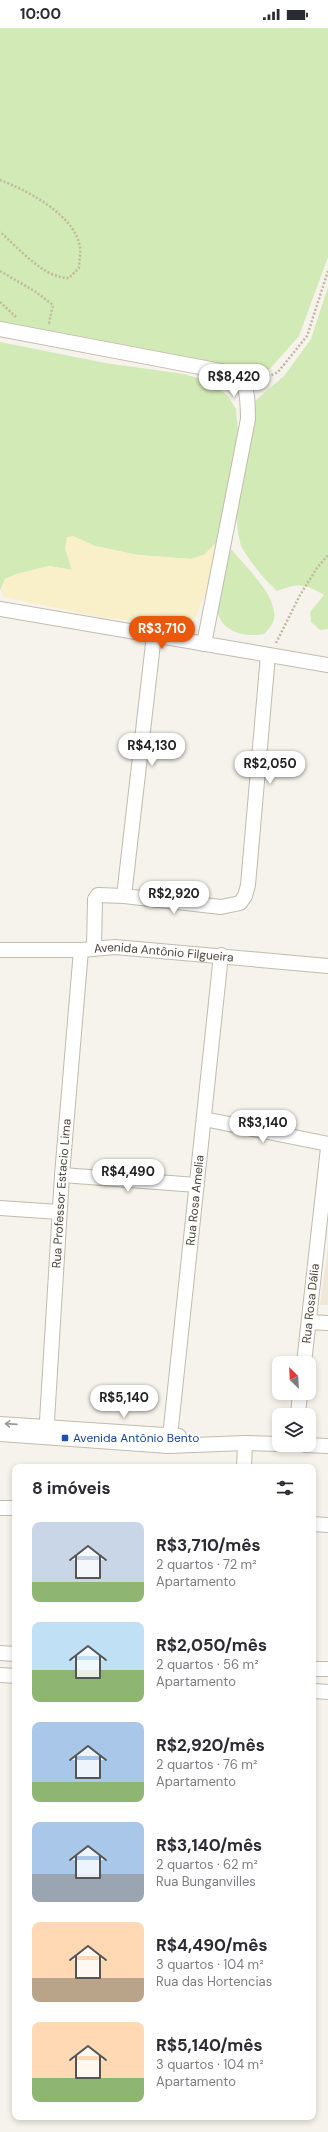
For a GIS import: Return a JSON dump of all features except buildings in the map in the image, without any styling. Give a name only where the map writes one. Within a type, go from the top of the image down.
[{"type":"street","points":[[0,329],[221,371],[236,377],[245,386],[248,419],[204,644]]},
{"type":"street","points":[[0,609],[328,665]]},
{"type":"street","points":[[154,635],[124,896],[220,907],[240,903],[245,896],[248,885],[268,655]]},
{"type":"street","name":"Rua Professor Estacio Lima","points":[[46,1432],[62,1175],[88,949],[96,896],[100,894],[124,896]]},
{"type":"street","name":"Avenida Antônio Filgueira","points":[[0,950],[88,949],[115,947],[220,955],[328,966]]},
{"type":"street","name":"Rua Rosa Amelia","points":[[170,1441],[220,955]]},
{"type":"street","points":[[204,1119],[328,1144]]},
{"type":"street","name":"Rua Rosa Dália","points":[[305,1356],[326,1198],[328,1148]]},
{"type":"street","points":[[62,1175],[197,1185]]},
{"type":"street","points":[[0,1208],[59,1212]]},
{"type":"street","points":[[309,1322],[328,1323]]},
{"type":"street","points":[[0,1424],[46,1432],[170,1441],[272,1444]]},
{"type":"street","points":[[0,1434],[46,1432]]},
{"type":"street","points":[[244,1464],[245,1443]]},
{"type":"street","points":[[316,1446],[328,1446]]},
{"type":"street","points":[[0,1508],[12,1508]]},
{"type":"street","points":[[316,1524],[328,1525]]},
{"type":"street","points":[[0,1653],[12,1654]]},
{"type":"street","points":[[316,1669],[328,1669]]},
{"type":"street","points":[[0,1675],[12,1676]]},
{"type":"street","points":[[316,1691],[328,1692]]},
{"type":"path","points":[[0,180],[44,201],[64,221],[76,236],[80,247],[79,268],[69,278],[59,278],[40,267],[0,232]]},
{"type":"path","points":[[0,271],[36,292],[53,304],[49,323],[43,324]]},
{"type":"path","points":[[245,386],[264,380],[278,372],[307,336],[328,271]]},
{"type":"path","points":[[0,302],[19,319]]},
{"type":"path","points":[[268,655],[282,634],[300,595],[317,568],[328,555]]},
{"type":"shaded area","points":[[328,1247],[328,1305],[320,1305]]},
{"type":"green space","points":[[0,28],[328,28],[328,257],[299,336],[270,369],[252,376],[0,327]]},
{"type":"green space","points":[[328,287],[328,629],[320,630],[311,622],[310,612],[324,595],[306,586],[290,587],[277,591],[263,577],[241,546],[236,511],[255,401],[284,376],[311,339]]},
{"type":"green space","points":[[0,342],[105,363],[184,374],[210,382],[228,396],[236,409],[238,431],[218,541],[204,555],[191,559],[138,555],[95,546],[73,536],[65,548],[72,570],[49,566],[17,574],[5,579],[0,591]]},
{"type":"green space","points":[[231,549],[259,581],[271,601],[274,610],[274,619],[269,629],[264,634],[247,635],[239,633],[225,625],[220,619],[217,602],[218,595],[222,575]]},
{"type":"sand","points":[[73,536],[95,546],[138,555],[191,559],[204,555],[218,541],[206,593],[195,618],[167,624],[104,618],[4,597],[1,592],[5,579],[17,574],[49,566],[72,570],[65,548],[67,537]]},
{"type":"place","name":"Avenida Antônio Bento","points":[[65,1438]]}]
